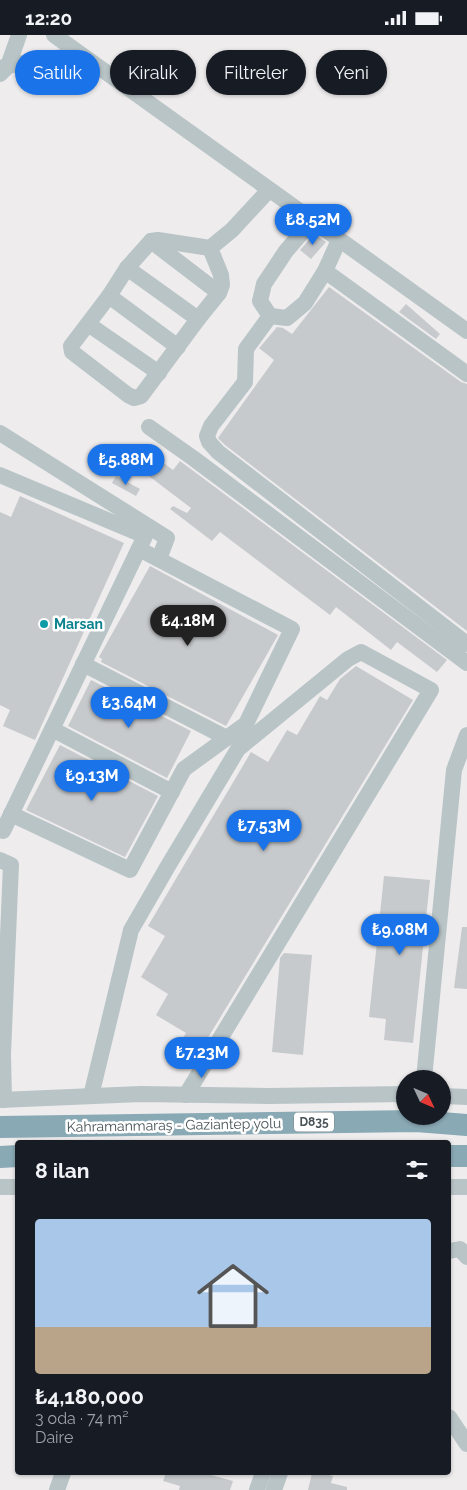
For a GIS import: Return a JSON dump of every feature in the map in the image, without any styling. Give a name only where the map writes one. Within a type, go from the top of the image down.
[{"type":"highway","name":"Kahramanmaraş - Gaziantep yolu","points":[[0,1127],[416,1121],[467,1125]]},
{"type":"highway","points":[[451,1156],[467,1157]]},
{"type":"highway","points":[[0,1157],[15,1157]]},
{"type":"street","points":[[3,69],[18,35]]},
{"type":"street","points":[[54,35],[74,50]]},
{"type":"street","points":[[100,69],[467,331]]},
{"type":"street","points":[[210,248],[221,275],[222,285],[219,293],[141,396],[134,398],[128,395],[72,352],[71,346],[109,296],[127,268],[151,241],[158,240],[210,248],[232,230],[269,190]]},
{"type":"street","points":[[312,221],[286,251],[264,284],[260,301],[270,316],[287,318],[305,303],[325,271],[339,240]]},
{"type":"street","points":[[151,241],[219,293]]},
{"type":"street","points":[[127,268],[198,319]]},
{"type":"street","points":[[325,271],[467,375]]},
{"type":"street","points":[[109,296],[178,347]]},
{"type":"street","points":[[270,316],[246,349],[245,382],[211,426],[207,436],[209,442],[218,452],[467,644]]},
{"type":"street","points":[[88,324],[159,373]]},
{"type":"street","points":[[149,427],[467,663]]},
{"type":"street","points":[[0,433],[167,538],[159,559]]},
{"type":"street","points":[[193,458],[209,442]]},
{"type":"street","points":[[0,475],[145,536],[12,814],[3,831],[0,830]]},
{"type":"street","points":[[12,814],[130,870],[184,769],[246,724],[292,629],[139,549]]},
{"type":"street","points":[[91,1096],[131,930],[238,749],[348,659],[361,653],[431,691],[186,1095]]},
{"type":"street","points":[[83,664],[227,738]]},
{"type":"street","points":[[52,729],[172,792]]},
{"type":"street","points":[[425,1070],[454,770],[467,735]]},
{"type":"street","points":[[0,859],[11,865],[2,1054],[2,1100],[141,1094],[396,1095]]},
{"type":"street","points":[[451,1096],[467,1097]]},
{"type":"street","points":[[0,1187],[15,1187]]},
{"type":"street","points":[[451,1187],[467,1187]]},
{"type":"street","points":[[451,1251],[460,1249],[467,1257]]},
{"type":"street","points":[[451,1420],[467,1444]]},
{"type":"street","points":[[57,1490],[62,1475]]},
{"type":"street","points":[[257,1490],[261,1475]]},
{"type":"street","points":[[274,1490],[279,1475]]},
{"type":"building","points":[[314,234],[326,242],[311,259],[300,250]]},
{"type":"building","points":[[329,287],[461,382],[467,384],[467,631],[218,438],[274,360],[259,348],[277,327],[283,328],[292,334]]},
{"type":"building","points":[[406,304],[440,334],[436,339],[399,312]]},
{"type":"building","points":[[149,452],[173,470],[180,461],[447,660],[437,672],[397,642],[391,650],[336,607],[330,615],[220,532],[212,541],[170,509],[173,506],[187,513],[191,508],[137,467]]},
{"type":"building","points":[[116,476],[140,489],[136,496],[112,483]]},
{"type":"building","name":"Marsan","points":[[20,496],[124,543],[35,740],[3,726],[10,710],[0,705],[0,512],[11,517]]},
{"type":"building","points":[[150,566],[278,635],[226,726],[101,662],[102,659],[99,657]]},
{"type":"building","points":[[356,666],[413,700],[195,1059],[177,1048],[186,1033],[156,1015],[168,994],[141,977],[165,936],[148,926],[251,752],[268,762],[287,730],[297,735],[320,696],[327,700],[340,679]]},
{"type":"building","points":[[91,680],[191,731],[167,778],[68,726]]},
{"type":"building","points":[[60,745],[158,796],[125,857],[26,810]]},
{"type":"building","points":[[384,876],[430,880],[413,1043],[384,1040],[386,1019],[369,1017]]},
{"type":"building","points":[[462,927],[467,927],[467,989],[454,988]]},
{"type":"building","points":[[284,953],[312,955],[303,1055],[272,1052],[280,958]]},
{"type":"building","points":[[165,1475],[211,1475],[233,1481],[230,1490],[179,1490],[180,1486],[163,1481]]},
{"type":"building","points":[[312,1475],[333,1476],[331,1483],[347,1487],[347,1490],[308,1490]]},
{"type":"place","name":"Marsan","points":[[44,624]]}]
